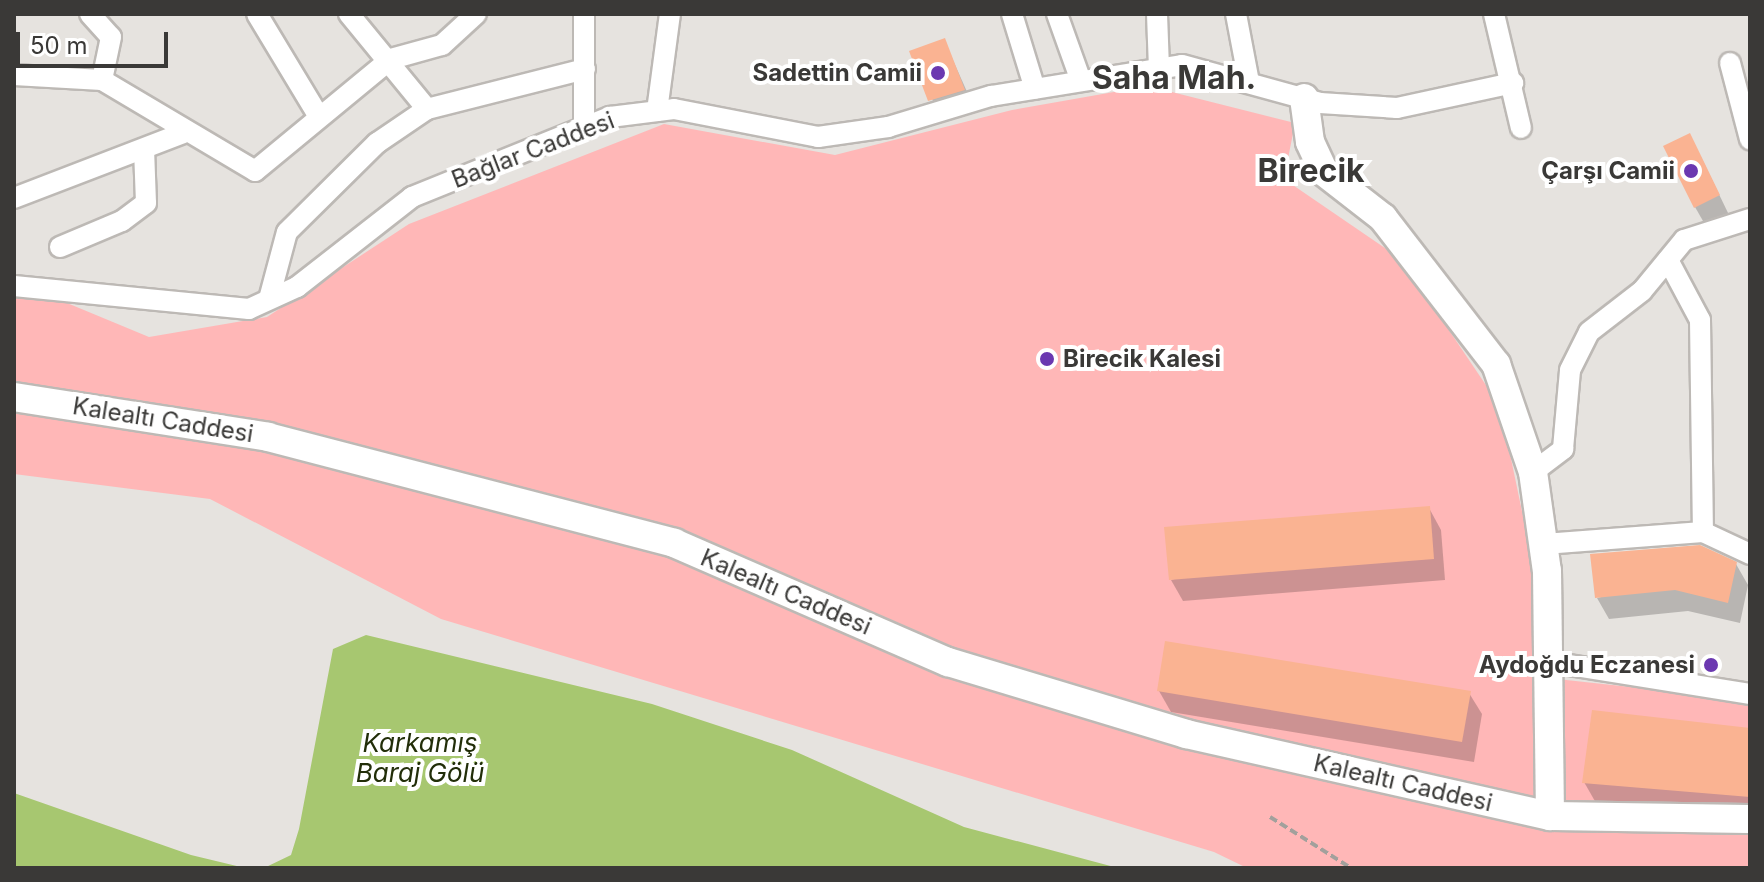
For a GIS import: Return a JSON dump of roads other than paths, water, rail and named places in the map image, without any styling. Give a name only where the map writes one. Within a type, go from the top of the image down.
[{"type":"street","points":[[90,14],[111,37],[102,80]]},
{"type":"street","points":[[257,14],[318,115]]},
{"type":"street","points":[[349,14],[391,59],[427,109]]},
{"type":"street","points":[[14,75],[102,80],[183,133],[255,171],[318,115],[391,59],[442,45],[476,14]]},
{"type":"street","points":[[584,14],[584,127]]},
{"type":"street","points":[[657,111],[670,14]]},
{"type":"street","points":[[1012,14],[1035,89]]},
{"type":"street","points":[[1057,14],[1081,81]]},
{"type":"street","points":[[1157,14],[1159,68]]},
{"type":"street","points":[[1236,14],[1249,82]]},
{"type":"street","points":[[1494,14],[1513,83],[1521,128]]},
{"type":"street","points":[[1730,63],[1750,139]]},
{"type":"street","name":"Bağlar Caddesi","points":[[14,286],[249,309],[297,287],[412,197],[584,127],[657,111],[730,115],[818,137],[1035,89],[1182,65],[1304,98],[1397,108],[1513,83]]},
{"type":"street","points":[[269,299],[287,232],[313,199],[427,109],[585,69]]},
{"type":"street","points":[[1304,98],[1310,142],[1324,172],[1383,218],[1496,364],[1533,472],[1544,544],[1550,662],[1550,816]]},
{"type":"street","points":[[14,198],[183,133]]},
{"type":"street","points":[[60,247],[146,203],[144,149]]},
{"type":"street","points":[[1533,472],[1563,449],[1570,370],[1589,332],[1668,260],[1684,240],[1750,219]]},
{"type":"street","points":[[1668,260],[1700,320],[1703,532]]},
{"type":"street","name":"Kalealtı Caddesi","points":[[14,397],[268,437],[674,543],[948,662],[1186,734],[1550,816],[1750,819]]},
{"type":"street","points":[[1544,544],[1703,532],[1750,554]]},
{"type":"street","points":[[1550,662],[1750,694]]},
{"type":"water","name":"Karkamış Baraj Gölü","points":[[366,635],[652,704],[792,750],[964,827],[1118,868],[264,868],[291,855],[299,829],[333,649]]},
{"type":"water","points":[[14,793],[191,855],[245,868],[14,868]]},
{"type":"place","name":"Sadettin Camii","points":[[938,73]]},
{"type":"place","name":"Çarşı Camii","points":[[1691,171]]},
{"type":"place","name":"Birecik Kalesi","points":[[1047,359]]},
{"type":"place","name":"Aydoğdu Eczanesi","points":[[1711,665]]},
{"type":"district","name":"Saha Mah.","points":[[1174,78]]},
{"type":"district","name":"Birecik","points":[[1311,171]]}]
